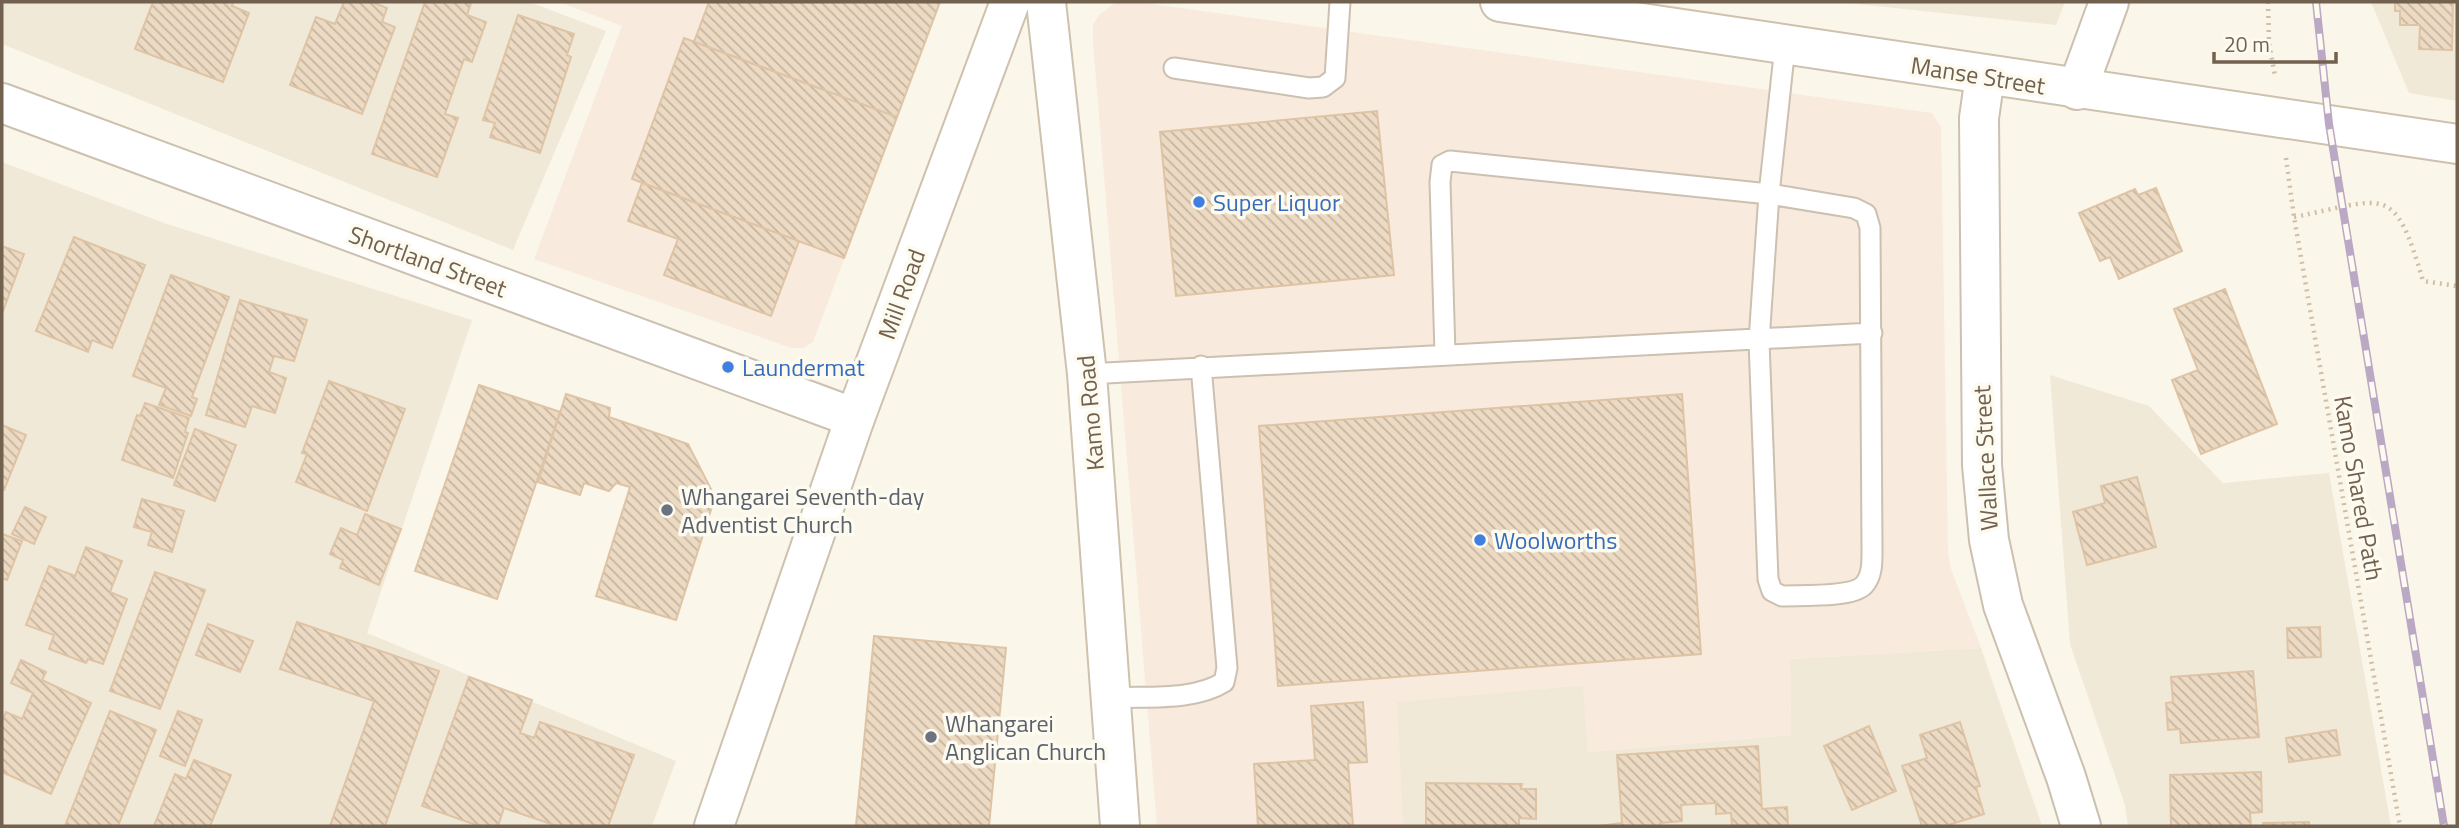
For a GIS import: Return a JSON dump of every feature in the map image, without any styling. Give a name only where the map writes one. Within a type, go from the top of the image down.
[{"type":"street","name":"Mill Road","points":[[713,826],[855,418],[1010,2]]},
{"type":"street","name":"Kamo Road","points":[[1046,2],[1087,374],[1121,826]]},
{"type":"street","name":"Manse Street","points":[[1500,2],[1546,5],[1785,46],[2457,144]]},
{"type":"street","points":[[2077,90],[2109,2]]},
{"type":"street","name":"Wallace Street","points":[[1985,76],[1979,118],[1981,438],[1989,540],[2003,605],[2066,777],[2081,826]]},
{"type":"street","name":"Shortland Street","points":[[2,103],[855,418]]},
{"type":"lane","points":[[1174,68],[1309,88],[1322,87],[1335,78],[1340,2]]},
{"type":"lane","points":[[1445,354],[1440,182],[1442,165],[1450,161],[1769,194],[1854,208],[1866,214],[1870,228],[1872,333],[1871,573],[1864,585],[1853,593],[1782,596],[1772,591],[1767,565],[1759,341],[1769,194],[1785,46]]},
{"type":"lane","points":[[1087,374],[1872,333]]},
{"type":"lane","points":[[1113,698],[1193,693],[1213,689],[1224,682],[1227,668],[1201,366]]},
{"type":"path","points":[[2268,2],[2269,43],[2277,87]]},
{"type":"path","name":"Kamo Shared Path","points":[[2286,156],[2294,217],[2400,826]]},
{"type":"path","points":[[2294,217],[2372,202],[2389,204],[2400,216],[2423,281],[2457,286]]},
{"type":"shaded area","points":[[2,2],[529,2],[606,31],[513,250],[2,44]]},
{"type":"shaded area","points":[[559,2],[940,2],[813,342],[803,348],[792,348],[534,259],[622,26]]},
{"type":"shaded area","points":[[1116,2],[1138,2],[1932,113],[1941,127],[1948,552],[1950,566],[1981,648],[1790,659],[1791,735],[1588,752],[1583,685],[1397,702],[1403,826],[1157,826],[1093,42],[1093,25],[1099,15]]},
{"type":"shaded area","points":[[1838,2],[2065,2],[2056,25]]},
{"type":"shaded area","points":[[2371,2],[2457,2],[2457,101],[2409,93]]},
{"type":"shaded area","points":[[2,162],[167,224],[472,320],[367,633],[676,761],[652,826],[2,826]]},
{"type":"shaded area","points":[[2050,375],[2149,406],[2223,483],[2329,473],[2391,826],[2128,826],[2125,805],[2070,644]]},
{"type":"shaded area","points":[[1981,648],[2042,826],[1401,826],[1391,702],[1584,685],[1588,752],[1791,735],[1790,659]]},
{"type":"building","points":[[153,2],[233,2],[232,6],[249,13],[223,82],[135,49]]},
{"type":"building","points":[[344,2],[372,2],[387,8],[382,22],[395,27],[362,114],[290,85],[316,17],[335,24]]},
{"type":"building","points":[[425,2],[471,3],[467,15],[486,22],[472,62],[464,59],[445,114],[458,118],[437,177],[372,154]]},
{"type":"building","points":[[709,2],[940,2],[897,117],[694,42]]},
{"type":"building","points":[[2395,2],[2453,2],[2452,50],[2419,49],[2420,25],[2400,25],[2400,11],[2395,11]]},
{"type":"building","points":[[518,15],[574,34],[567,55],[571,57],[540,153],[490,137],[495,123],[483,120]]},
{"type":"building","points":[[684,38],[897,117],[844,258],[632,179]]},
{"type":"building","points":[[1377,111],[1394,275],[1176,296],[1160,132]]},
{"type":"building","points":[[642,183],[799,241],[771,316],[664,275],[678,239],[628,221]]},
{"type":"building","points":[[2156,188],[2182,251],[2119,279],[2110,257],[2100,261],[2079,213],[2135,189],[2138,195]]},
{"type":"building","points":[[74,237],[145,265],[112,348],[92,340],[88,352],[36,331]]},
{"type":"building","points":[[2,246],[24,254],[2,314]]},
{"type":"building","points":[[171,275],[229,297],[192,397],[197,399],[191,416],[159,405],[166,388],[133,376]]},
{"type":"building","points":[[2225,289],[2277,424],[2201,454],[2172,380],[2198,370],[2174,309]]},
{"type":"building","points":[[240,300],[307,320],[294,361],[274,356],[269,372],[286,378],[275,413],[252,406],[245,427],[206,415]]},
{"type":"building","points":[[329,381],[405,409],[367,511],[296,482],[307,454],[302,453]]},
{"type":"building","points":[[479,385],[560,412],[497,599],[415,571]]},
{"type":"building","name":"Whangarei Seventh-day Adventist Church","points":[[566,394],[610,408],[609,417],[688,444],[715,497],[676,620],[596,596],[630,487],[616,483],[609,491],[584,483],[580,495],[538,482]]},
{"type":"building","name":"Woolworths","points":[[1682,394],[1701,654],[1278,686],[1259,426]]},
{"type":"building","points":[[145,403],[189,418],[185,432],[188,433],[173,478],[122,460],[137,415],[140,416]]},
{"type":"building","points":[[2,425],[26,435],[4,490],[2,490]]},
{"type":"building","points":[[195,429],[236,445],[215,501],[174,485]]},
{"type":"building","points":[[2137,477],[2156,547],[2087,565],[2073,512],[2105,503],[2101,486]]},
{"type":"building","points":[[142,499],[184,511],[172,552],[148,545],[152,532],[134,527]]},
{"type":"building","points":[[25,507],[46,517],[34,544],[12,534]]},
{"type":"building","points":[[365,514],[401,529],[379,585],[340,568],[343,560],[330,554],[341,528],[357,535]]},
{"type":"building","points":[[2,534],[22,541],[7,580],[2,578]]},
{"type":"building","points":[[86,547],[122,561],[110,592],[127,599],[103,664],[88,659],[86,663],[49,649],[54,635],[26,625],[49,566],[75,576]]},
{"type":"building","points":[[155,572],[205,590],[160,709],[110,691]]},
{"type":"building","points":[[297,622],[439,671],[385,826],[330,826],[374,701],[280,669]]},
{"type":"building","points":[[208,624],[253,641],[240,672],[196,655]]},
{"type":"building","points":[[2320,627],[2321,657],[2288,658],[2287,628]]},
{"type":"building","name":"Whangarei Anglican Church","points":[[874,636],[1006,648],[989,826],[856,826]]},
{"type":"building","points":[[21,660],[46,672],[42,680],[91,703],[51,794],[2,772],[2,722],[6,712],[22,719],[33,693],[11,683]]},
{"type":"building","points":[[2253,671],[2259,737],[2181,743],[2180,729],[2168,730],[2166,703],[2173,702],[2171,677]]},
{"type":"building","points":[[469,677],[532,700],[520,733],[534,738],[540,722],[634,755],[608,826],[557,826],[504,808],[498,826],[479,826],[422,806]]},
{"type":"building","points":[[1363,702],[1367,762],[1348,763],[1353,826],[1258,826],[1254,764],[1315,760],[1311,706]]},
{"type":"building","points":[[110,711],[156,730],[118,826],[65,826]]},
{"type":"building","points":[[178,711],[202,720],[185,766],[160,756]]},
{"type":"building","points":[[1960,722],[1980,786],[1976,787],[1984,814],[1945,826],[1922,826],[1902,766],[1927,758],[1920,735]]},
{"type":"building","points":[[1869,726],[1896,791],[1852,810],[1824,746]]},
{"type":"building","points":[[2336,730],[2340,755],[2289,762],[2286,738]]},
{"type":"building","points":[[1758,746],[1762,809],[1787,807],[1788,826],[1732,826],[1731,813],[1716,814],[1716,803],[1681,805],[1682,821],[1660,823],[1661,826],[1599,826],[1622,823],[1617,755]]},
{"type":"building","points":[[194,760],[231,775],[210,826],[154,826],[175,774],[186,779]]},
{"type":"building","points":[[2261,772],[2262,812],[2250,813],[2251,826],[2171,826],[2170,775]]},
{"type":"building","points":[[1426,783],[1522,784],[1521,789],[1536,789],[1536,819],[1519,818],[1519,826],[1426,826]]},
{"type":"building","points":[[2309,822],[2309,826],[2264,826],[2263,823]]},
{"type":"railway","points":[[2316,2],[2329,124],[2444,826]]},
{"type":"place","name":"Super Liquor","points":[[1199,202]]},
{"type":"place","name":"Laundermat","points":[[728,367]]},
{"type":"place","name":"Whangarei Seventh-day Adventist Church","points":[[667,510]]},
{"type":"place","name":"Woolworths","points":[[1480,540]]},
{"type":"place","name":"Whangarei Anglican Church","points":[[931,737]]}]
